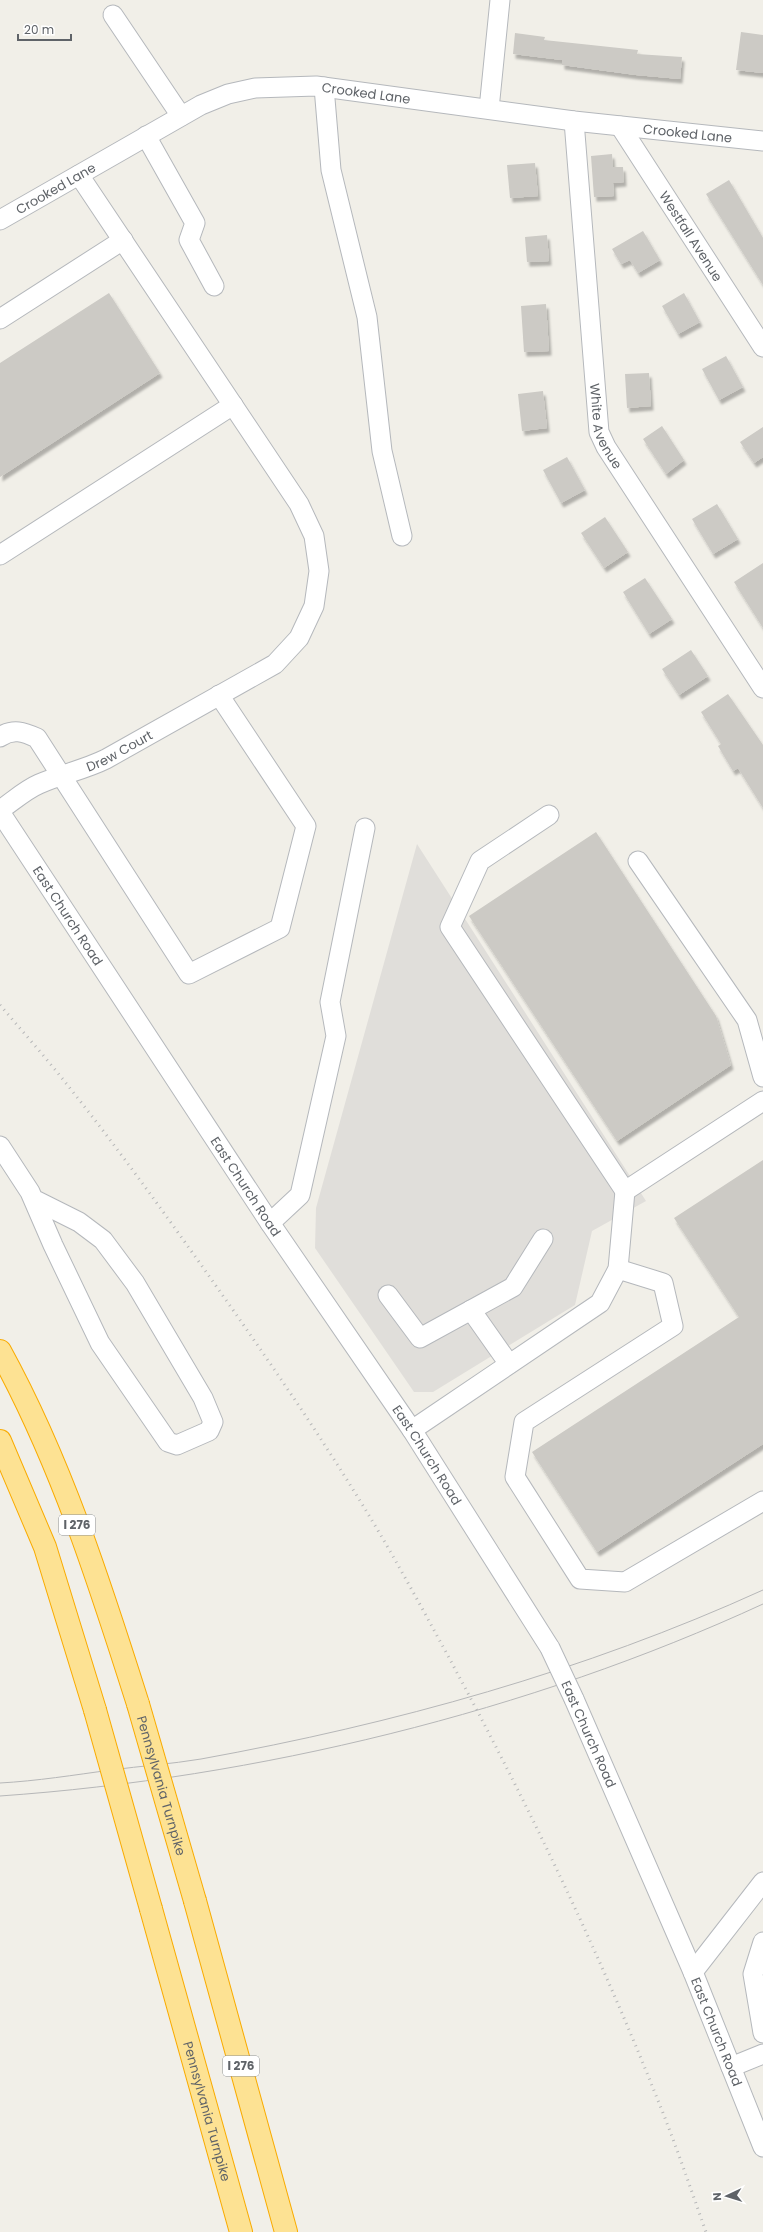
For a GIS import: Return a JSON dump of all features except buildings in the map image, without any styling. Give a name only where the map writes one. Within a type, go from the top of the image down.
[{"type":"highway","name":"Pennsylvania Turnpike","points":[[0,1351],[39,1433],[74,1515],[106,1601],[138,1704],[195,1901],[286,2232]]},
{"type":"highway","name":"Pennsylvania Turnpike","points":[[0,1441],[45,1547],[95,1710],[241,2232]]},
{"type":"street","points":[[489,109],[500,0]]},
{"type":"street","points":[[113,15],[181,116]]},
{"type":"street","name":"Crooked Lane","points":[[0,220],[202,104],[228,94],[255,88],[296,85],[574,121],[763,141]]},
{"type":"street","points":[[324,88],[331,170],[367,317],[382,451],[402,536]]},
{"type":"street","name":"White Avenue","points":[[574,121],[599,432],[606,447],[763,688]]},
{"type":"street","name":"Westfall Avenue","points":[[620,126],[763,347]]},
{"type":"street","points":[[146,136],[195,223],[189,240],[214,286]]},
{"type":"street","name":"Drew Court","points":[[0,811],[37,785],[63,775],[84,770],[106,759],[275,664],[299,638],[314,606],[319,571],[314,536],[299,504],[79,175]]},
{"type":"street","points":[[0,319],[123,240]]},
{"type":"street","points":[[0,555],[233,405]]},
{"type":"street","points":[[0,737],[13,731],[23,731],[37,738],[63,775],[189,974],[280,928],[306,826],[219,695]]},
{"type":"street","name":"East Church Road","points":[[0,811],[270,1224],[412,1430],[550,1648],[574,1699],[693,1972],[763,2147]]},
{"type":"street","points":[[412,1430],[600,1303],[618,1269],[625,1191],[450,927],[480,862],[549,815]]},
{"type":"street","points":[[270,1224],[300,1195],[336,1036],[330,1002],[365,828]]},
{"type":"street","points":[[638,861],[747,1020],[763,1077]]},
{"type":"street","points":[[625,1191],[763,1101]]},
{"type":"street","points":[[0,1146],[33,1199],[100,1343],[168,1442],[177,1445],[209,1431],[213,1422],[203,1398],[135,1283],[103,1240],[79,1222],[33,1199]]},
{"type":"street","points":[[388,1295],[420,1338],[513,1286],[543,1239]]},
{"type":"street","points":[[618,1269],[662,1283],[673,1326],[524,1422],[515,1477],[580,1579],[625,1582],[763,1501]]},
{"type":"street","points":[[471,1310],[509,1364]]},
{"type":"street","points":[[693,1972],[757,1898],[763,1882]]},
{"type":"street","points":[[763,1942],[753,1974],[763,2034]]},
{"type":"street","points":[[731,2067],[763,2054]]},
{"type":"shaded area","points":[[417,844],[646,1201],[592,1231],[575,1305],[433,1392],[414,1392],[315,1248],[316,1208]]},
{"type":"tram line","points":[[0,1783],[201,1759],[273,1745],[417,1712],[488,1692],[627,1646],[696,1619],[763,1590]]},
{"type":"tram line","points":[[0,1796],[97,1787],[195,1774],[293,1756],[390,1734],[487,1707],[581,1677],[674,1643],[763,1604]]},
{"type":"railway","points":[[0,1005],[52,1066],[89,1113],[188,1246],[292,1395],[355,1492],[394,1558],[501,1756],[567,1891],[657,2098],[706,2232]]}]
